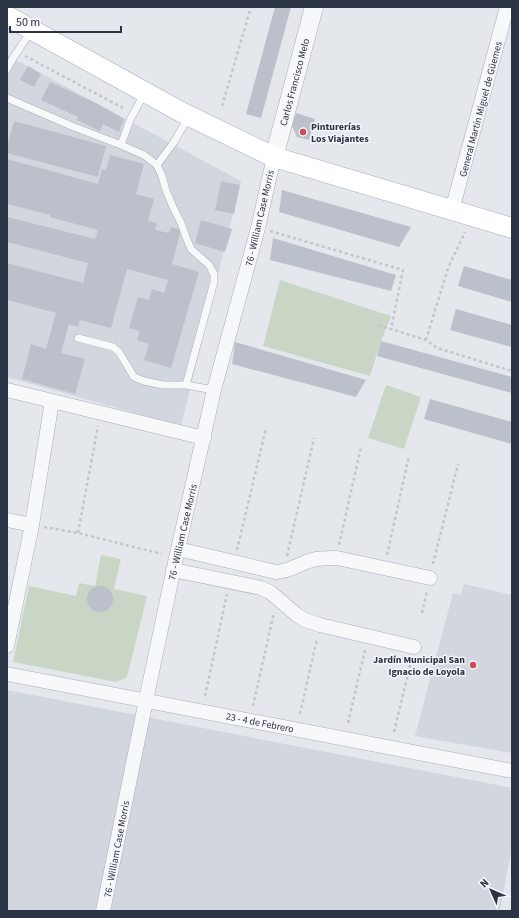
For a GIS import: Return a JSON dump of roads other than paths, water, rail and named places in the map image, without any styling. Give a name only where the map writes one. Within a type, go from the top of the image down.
[{"type":"main road","points":[[7,16],[189,116],[274,156],[512,228]]},
{"type":"street","name":"Carlos Francisco Melo","points":[[274,156],[314,7]]},
{"type":"street","name":"General Martín Miguel de Güemes","points":[[452,210],[508,7]]},
{"type":"street","name":"76 - William Case Morris","points":[[103,911],[176,559],[214,390],[258,228],[274,156]]},
{"type":"street","points":[[7,390],[204,438]]},
{"type":"street","points":[[7,646],[32,525],[52,401]]},
{"type":"street","points":[[7,520],[32,525]]},
{"type":"street","points":[[176,559],[234,562],[276,572],[283,572],[307,561],[323,558],[337,558],[430,578]]},
{"type":"street","points":[[176,559],[229,582],[261,588],[270,592],[305,620],[320,625],[414,647]]},
{"type":"street","name":"23 - 4 de Febrero","points":[[7,674],[512,771]]},
{"type":"lane","points":[[7,69],[32,30]]},
{"type":"lane","points":[[121,145],[130,120],[145,92]]},
{"type":"lane","points":[[7,98],[144,155],[156,165],[162,176],[173,207],[182,223],[191,249],[209,265],[214,274],[214,282],[186,385]]},
{"type":"lane","points":[[156,165],[174,142],[189,116]]},
{"type":"lane","points":[[78,338],[113,346],[119,352],[134,377],[144,381],[163,385],[186,385],[214,390]]},
{"type":"place","name":"Pinturerías Los Viajantes","points":[[303,132]]},
{"type":"place","name":"Jardín Municipal San Ignacio de Loyola","points":[[473,665]]}]
